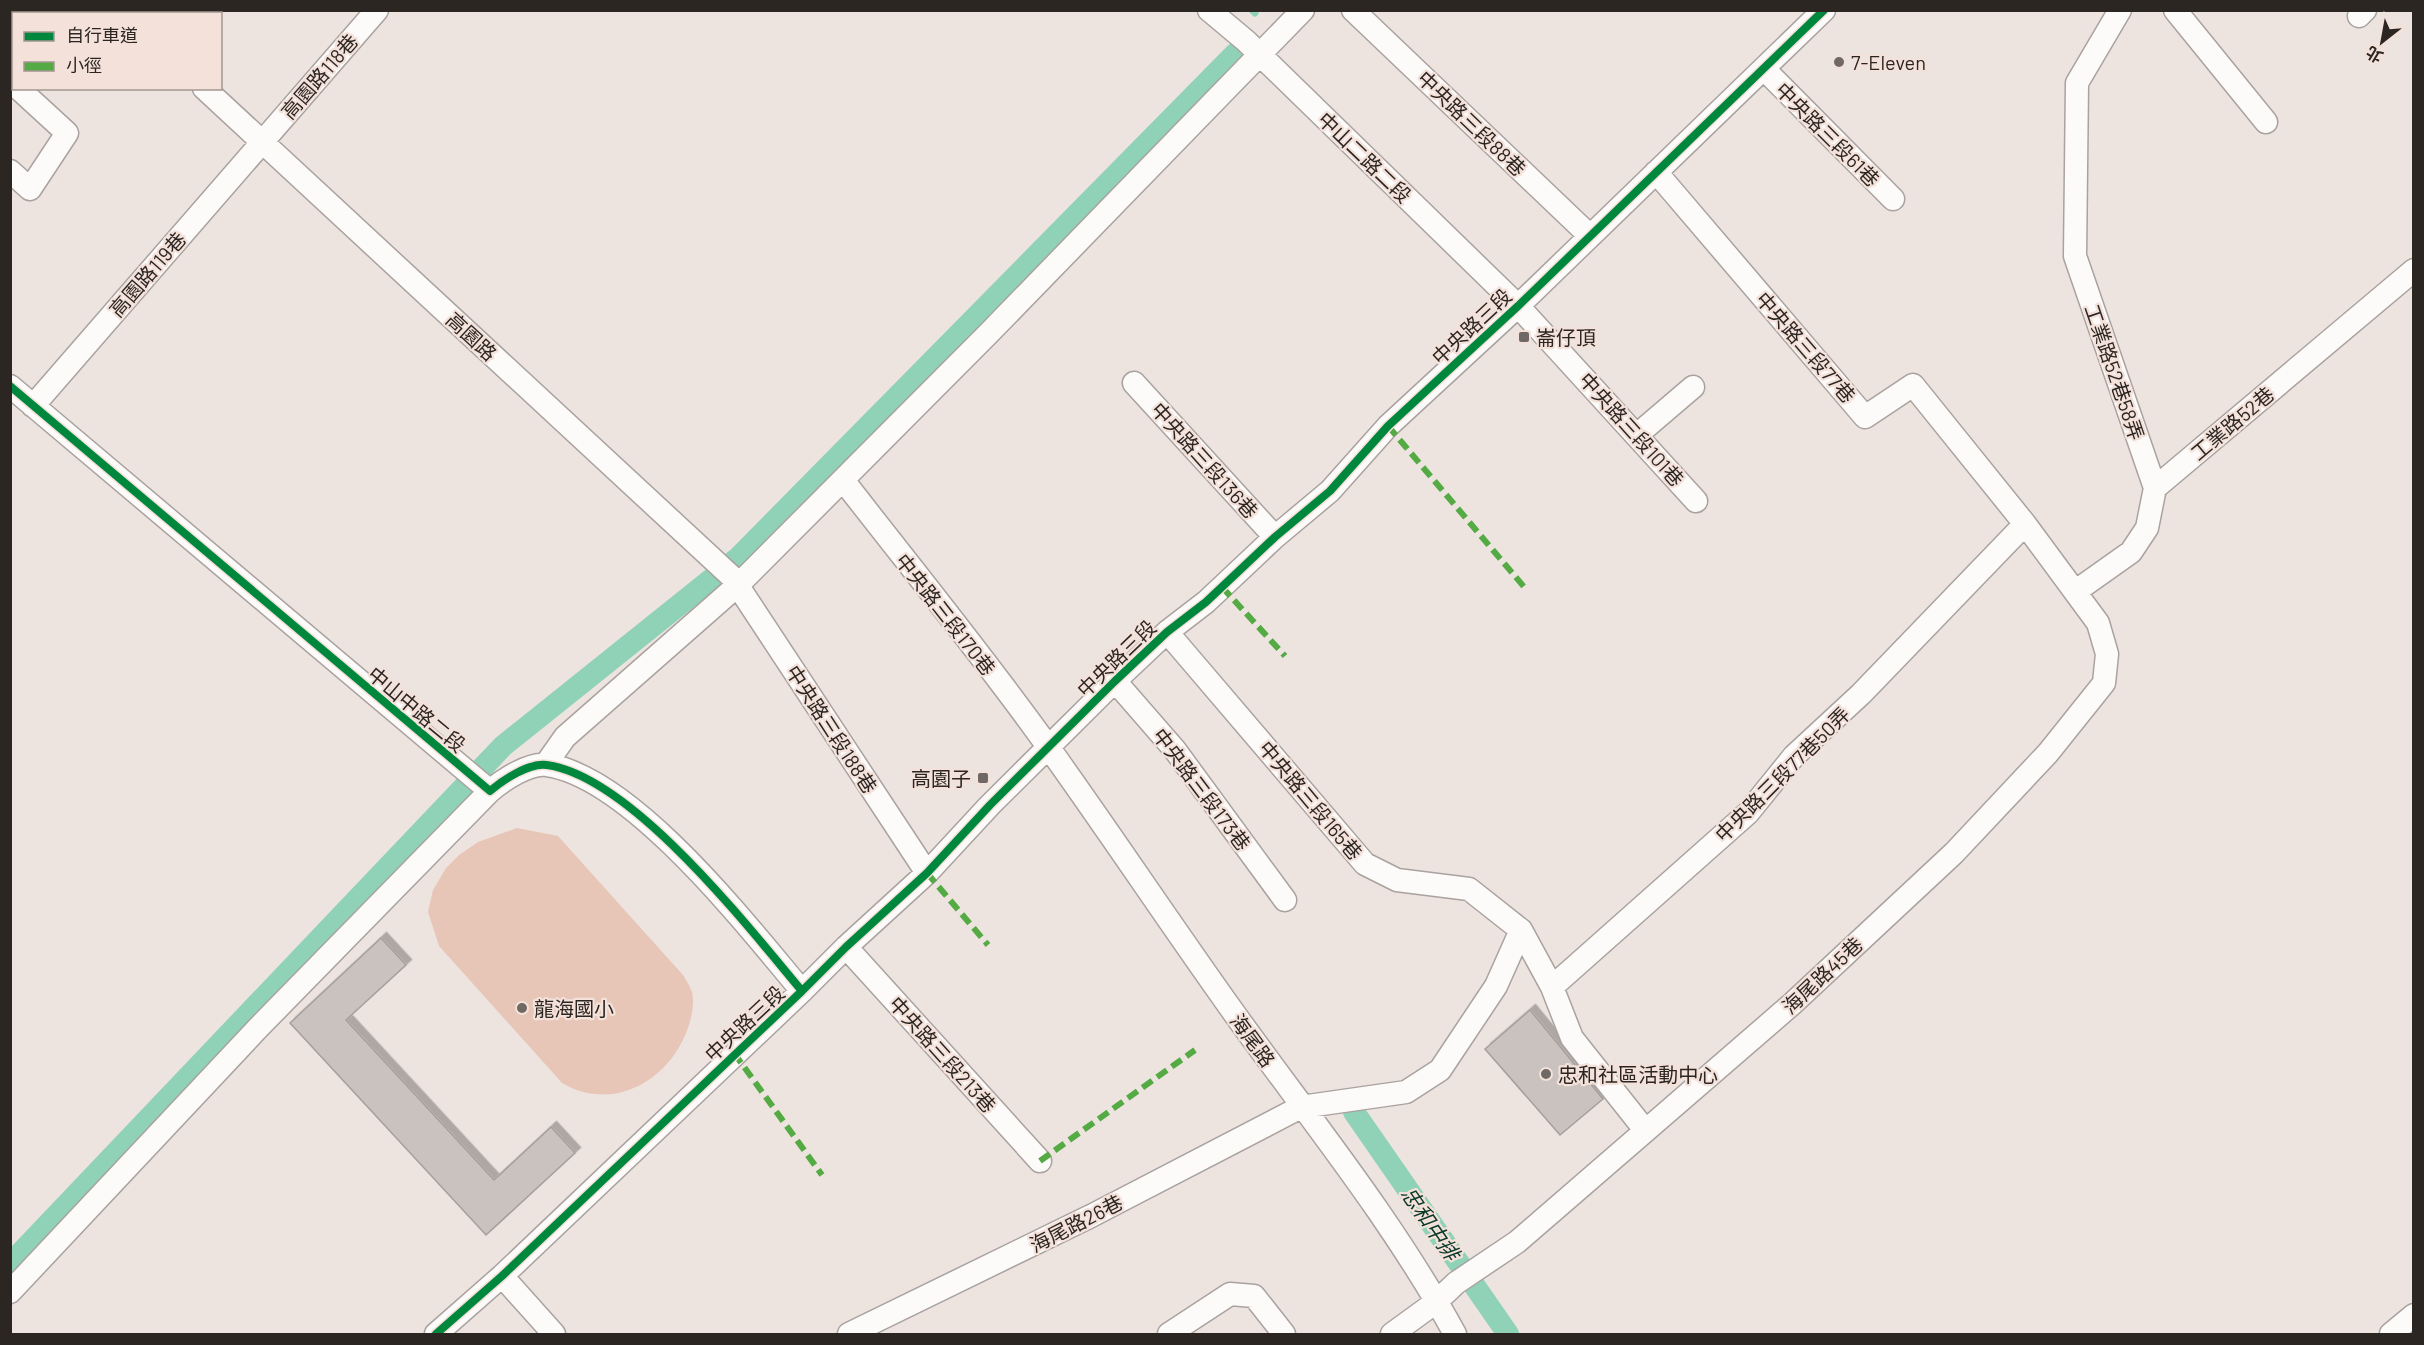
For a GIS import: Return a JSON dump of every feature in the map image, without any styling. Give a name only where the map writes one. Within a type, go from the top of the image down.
[{"type":"street","name":"高園路118巷","points":[[262,142],[377,10]]},
{"type":"street","name":"中山二路二段","points":[[1209,10],[1259,54],[1518,306]]},
{"type":"street","points":[[546,764],[565,737],[729,574],[843,480],[1303,10]]},
{"type":"street","name":"中央路三段88巷","points":[[1353,10],[1590,236]]},
{"type":"street","name":"中央路三段","points":[[436,1335],[502,1276],[734,1053],[927,873],[1115,681],[1167,632],[1206,602],[1275,537],[1330,491],[1388,426],[1518,306],[1824,10]]},
{"type":"street","name":"工業路52巷58弄","points":[[2120,10],[2077,83],[2075,256],[2155,488]]},
{"type":"street","points":[[2175,10],[2266,122]]},
{"type":"street","name":"中央路三段61巷","points":[[1764,69],[1893,199]]},
{"type":"street","points":[[10,171],[30,189],[67,133],[20,90]]},
{"type":"street","name":"高園路","points":[[206,90],[729,574]]},
{"type":"street","name":"高園路119巷","points":[[33,406],[262,142]]},
{"type":"street","name":"中央路三段77巷","points":[[1656,172],[1865,417],[1913,386],[2076,591]]},
{"type":"street","name":"工業路52巷","points":[[2155,488],[2414,270]]},
{"type":"street","name":"中央路三段101巷","points":[[1518,306],[1638,434],[1696,501]]},
{"type":"street","name":"中央路三段136巷","points":[[1134,383],[1275,537]]},
{"type":"street","name":"中山中路二段","points":[[10,386],[476,780]]},
{"type":"street","points":[[1638,434],[1693,387]]},
{"type":"street","name":"中央路三段170巷","points":[[843,480],[1048,747]]},
{"type":"street","points":[[2076,591],[2131,552],[2147,528],[2155,488]]},
{"type":"street","name":"中央路三段77巷50弄","points":[[1552,987],[1748,813],[1794,756],[1862,694],[2025,524]]},
{"type":"street","name":"中央路三段188巷","points":[[729,574],[927,873]]},
{"type":"street","name":"海尾路45巷","points":[[1392,1335],[1436,1302],[1456,1283],[1517,1242],[1792,1004],[1954,853],[2048,753],[2103,683],[2107,654],[2098,623],[2076,591]]},
{"type":"street","name":"中央路三段165巷","points":[[1167,632],[1365,864],[1397,880],[1469,889],[1521,930]]},
{"type":"street","name":"中央路三段173巷","points":[[1115,681],[1175,750],[1285,900]]},
{"type":"street","name":"海尾路","points":[[1048,747],[1143,887],[1301,1107],[1374,1202],[1406,1250],[1455,1335]]},
{"type":"street","points":[[10,1292],[258,1028],[476,780],[546,764],[592,780],[674,846],[725,899],[802,991]]},
{"type":"street","points":[[1521,930],[1552,987],[1572,1038],[1645,1130]]},
{"type":"street","name":"海尾路26巷","points":[[849,1335],[1091,1216],[1301,1107],[1406,1092],[1440,1070],[1496,986],[1521,930]]},
{"type":"street","name":"中央路三段213巷","points":[[846,947],[1040,1161]]},
{"type":"street","points":[[502,1276],[554,1335]]},
{"type":"street","points":[[1169,1335],[1230,1294],[1254,1296],[1284,1335]]},
{"type":"street","points":[[2391,1335],[2414,1315]]},
{"type":"shaded area","points":[[517,828],[558,836],[683,975],[692,992],[691,1018],[677,1051],[665,1066],[635,1088],[617,1093],[599,1094],[581,1091],[562,1083],[439,946],[428,912],[433,890],[446,868],[459,855],[478,842]]},
{"type":"building","points":[[381,938],[406,965],[346,1020],[494,1180],[551,1127],[575,1153],[486,1235],[290,1023]]},
{"type":"building","name":"忠和社區活動中心","points":[[1530,1010],[1603,1099],[1560,1135],[1485,1049]]},
{"type":"waterway","points":[[1252,10],[1255,13]]},
{"type":"waterway","points":[[10,1264],[503,746],[739,557],[1235,54]]},
{"type":"waterway","name":"忠和中排","points":[[1354,1112],[1508,1334]]},
{"type":"marked path","points":[[1388,426],[1525,588]]},
{"type":"marked path","points":[[1222,587],[1285,656]]},
{"type":"marked path","points":[[927,873],[988,945]]},
{"type":"marked path","points":[[1040,1161],[1195,1050]]},
{"type":"marked path","points":[[734,1053],[822,1175]]},
{"type":"cycle path","points":[[436,1334],[502,1276],[846,947],[927,873],[990,805],[1115,681],[1167,632],[1206,602],[1275,537],[1330,491],[1388,426],[1518,306],[1824,10]]},
{"type":"cycle path","points":[[10,386],[490,791],[525,769],[547,765],[580,776],[615,796],[651,825],[686,858],[802,991]]},
{"type":"place","name":"7-Eleven","points":[[1839,62]]},
{"type":"place","name":"崙仔頂","points":[[1524,337]]},
{"type":"place","name":"高園子","points":[[983,778]]},
{"type":"place","name":"龍海國小","points":[[522,1008]]},
{"type":"place","name":"忠和社區活動中心","points":[[1546,1074]]}]
